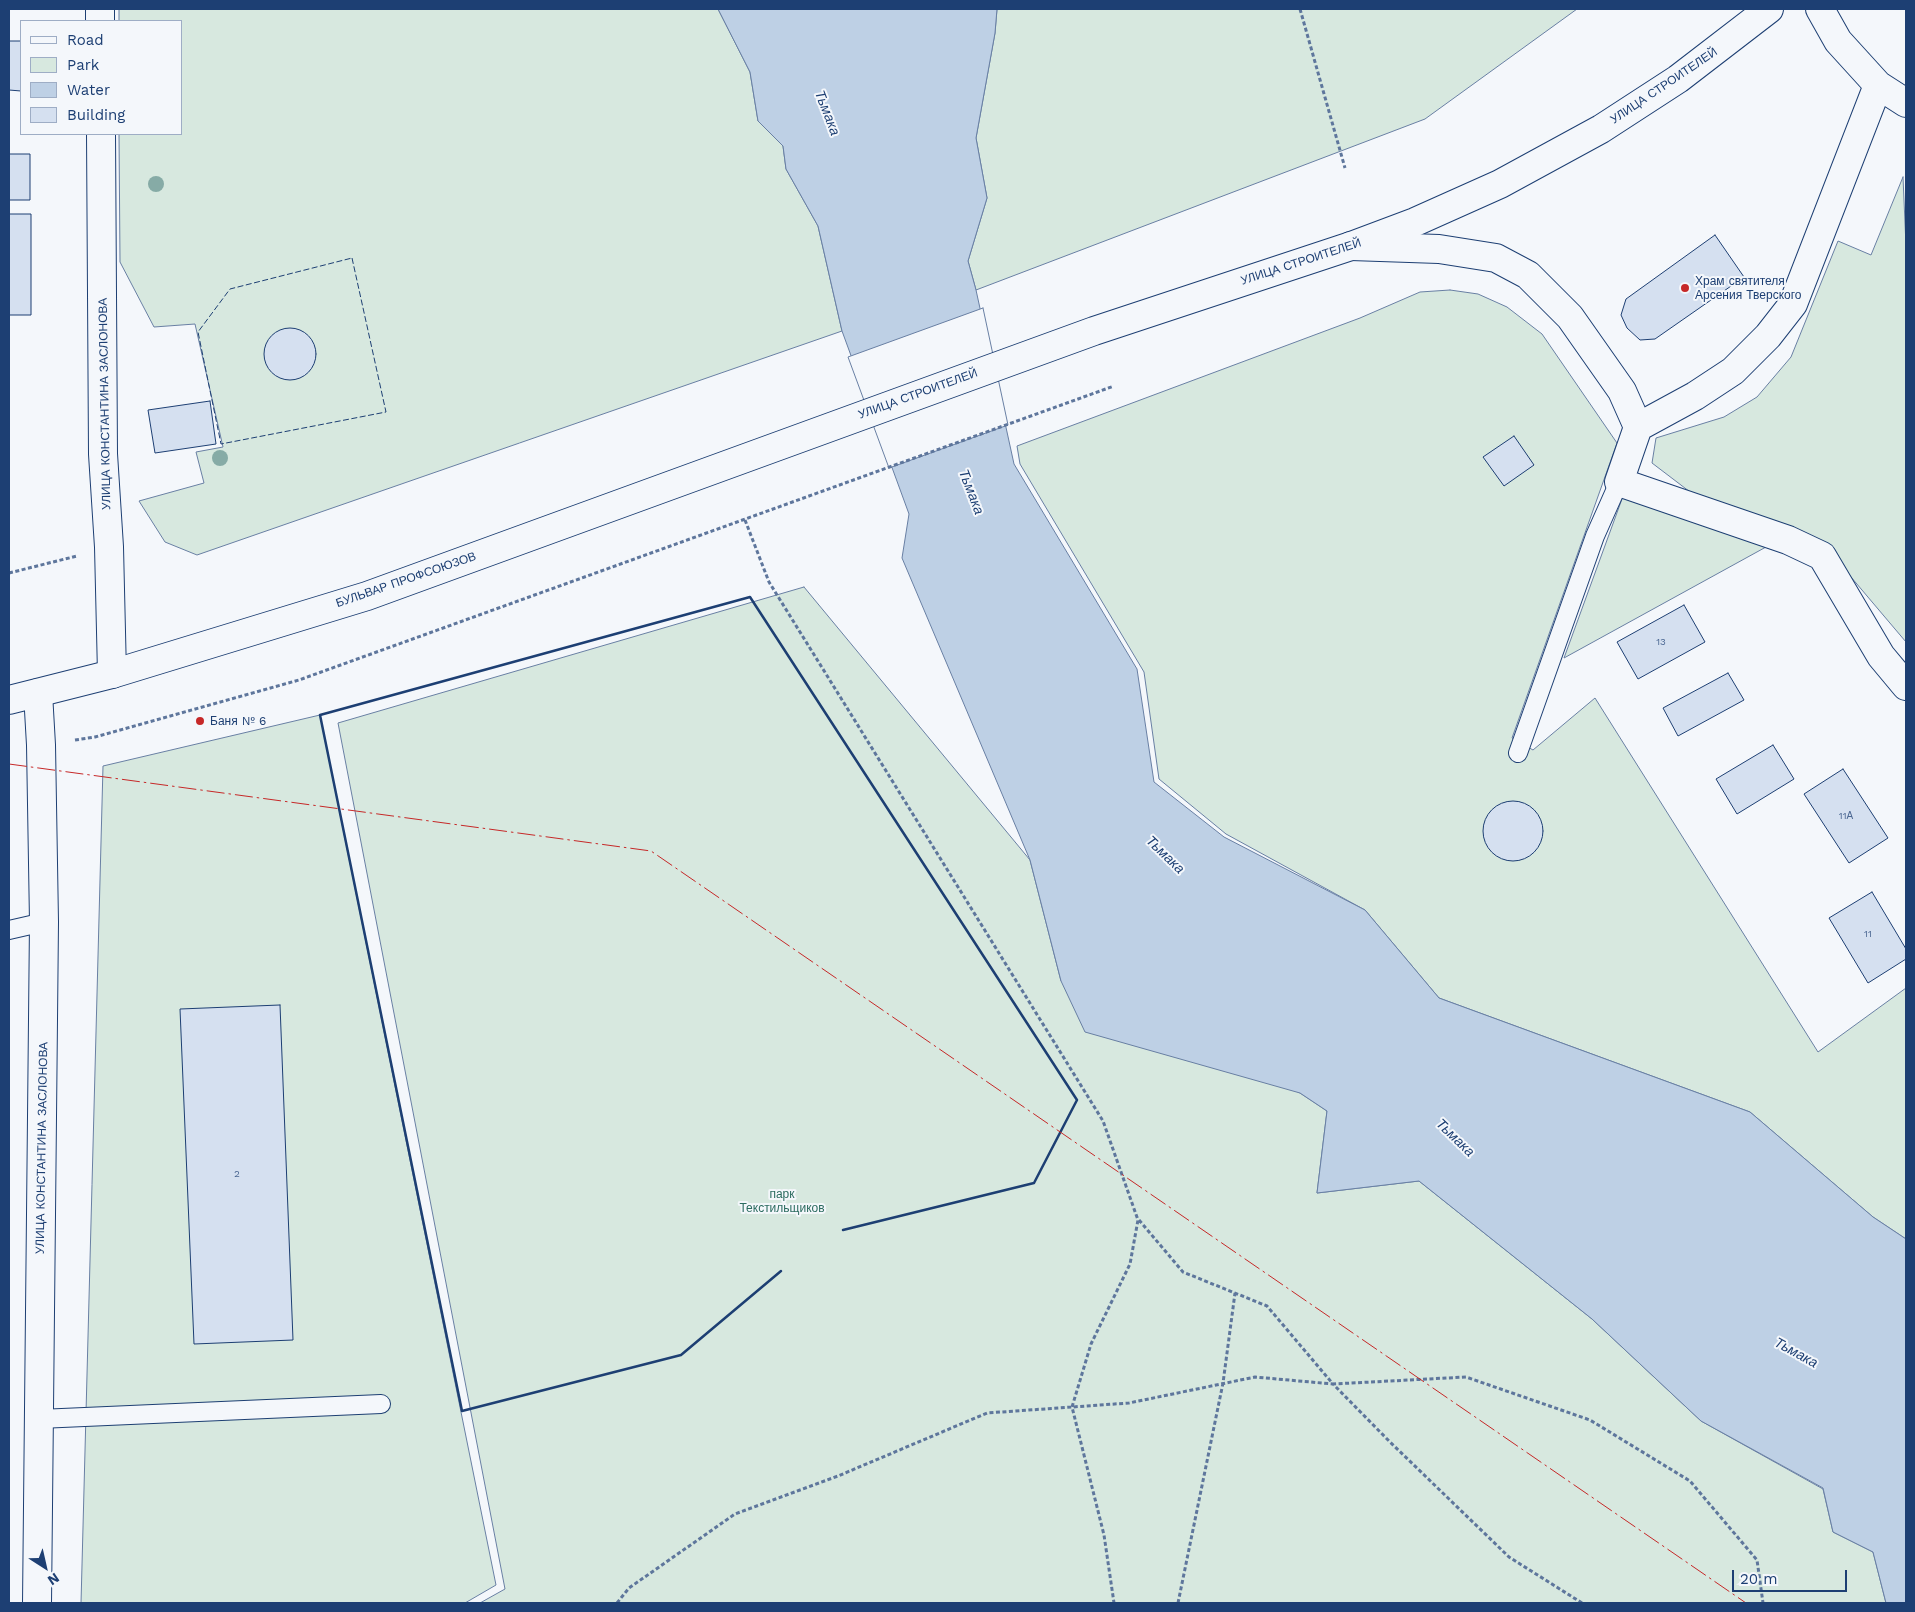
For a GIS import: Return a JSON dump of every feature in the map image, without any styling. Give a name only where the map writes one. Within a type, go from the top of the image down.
[{"type":"street","name":"УЛИЦА СТРОИТЕЛЕЙ","points":[[795,438],[1094,331],[1351,246],[1458,204],[1561,152],[1659,92],[1734,38],[1769,9]]},
{"type":"street","points":[[1820,9],[1838,41],[1878,85],[1906,103]]},
{"type":"street","points":[[1878,85],[1794,304],[1768,336],[1733,371],[1695,396],[1638,427],[1619,482],[1788,540],[1822,556],[1880,656],[1906,686]]},
{"type":"street","name":"УЛИЦА КОНСТАНТИНА ЗАСЛОНОВА","points":[[101,135],[103,454],[109,547],[112,674]]},
{"type":"street","points":[[1351,246],[1439,250],[1496,258],[1528,275],[1570,317],[1622,391],[1638,427]]},
{"type":"street","name":"БУЛЬВАР ПРОФСОЮЗОВ","points":[[9,700],[112,674],[367,596],[795,438]]},
{"type":"street","name":"УЛИЦА КОНСТАНТИНА ЗАСЛОНОВА","points":[[37,1603],[44,922],[41,745],[38,693]]},
{"type":"lane","points":[[1518,753],[1595,536],[1619,482]]},
{"type":"lane","points":[[9,930],[44,922]]},
{"type":"lane","points":[[39,1419],[381,1404]]},
{"type":"path","points":[[1300,9],[1344,168]]},
{"type":"path","points":[[41,745],[95,737],[299,680],[1114,386]]},
{"type":"path","points":[[745,520],[769,582],[1102,1121],[1138,1220],[1183,1272],[1267,1306],[1333,1384],[1509,1557],[1582,1603]]},
{"type":"path","points":[[9,573],[109,547]]},
{"type":"path","points":[[1114,1603],[1104,1535],[1072,1407],[1091,1344],[1130,1264],[1138,1220]]},
{"type":"path","points":[[1178,1603],[1223,1383],[1235,1293]]},
{"type":"path","points":[[617,1603],[629,1588],[735,1514],[838,1476],[988,1413],[1129,1403],[1255,1376],[1333,1384],[1466,1377],[1590,1420],[1690,1481],[1758,1560],[1763,1603]]},
{"type":"green space","points":[[119,9],[718,9],[750,72],[758,121],[783,146],[786,169],[818,226],[842,331],[197,555],[165,542],[139,501],[204,483],[196,452],[223,447],[195,324],[154,327],[120,262],[119,135],[182,135],[182,20],[119,20]]},
{"type":"green space","points":[[997,9],[1577,9],[1425,119],[976,290],[968,261],[987,198],[976,138],[995,33]]},
{"type":"green space","points":[[1903,177],[1906,246],[1906,642],[1823,544],[1698,498],[1652,463],[1656,438],[1724,417],[1757,397],[1791,357],[1838,241],[1871,255]]},
{"type":"green space","points":[[1450,290],[1478,294],[1507,307],[1542,334],[1617,443],[1512,738],[1533,750],[1595,698],[1818,1052],[1906,988],[1906,1239],[1873,1217],[1750,1112],[1439,998],[1365,910],[1226,834],[1159,779],[1144,672],[1020,464],[1017,446],[1360,318],[1420,292]]},
{"type":"green space","points":[[1626,488],[1766,547],[1564,658]]},
{"type":"green space","name":"парк Текстильщиков","points":[[804,587],[1030,860],[1061,981],[1300,1093],[1327,1111],[1317,1193],[1419,1181],[1592,1319],[1701,1421],[1823,1489],[1833,1532],[1873,1552],[1886,1603],[480,1603],[505,1589],[338,723]]},
{"type":"green space","points":[[320,715],[496,1585],[465,1603],[81,1603],[103,766]]},
{"type":"water","name":"Тьмака","points":[[718,9],[997,9],[995,33],[976,138],[987,198],[968,261],[1014,464],[1137,669],[1154,782],[1224,837],[1365,910],[1439,998],[1750,1112],[1873,1217],[1906,1239],[1906,1603],[1886,1603],[1873,1552],[1833,1532],[1823,1488],[1701,1421],[1592,1319],[1419,1181],[1317,1193],[1327,1111],[1300,1093],[1085,1032],[1061,981],[1030,860],[902,558],[909,514],[842,331],[818,226],[786,169],[783,146],[758,121],[750,72]]},
{"type":"pier","points":[[983,308],[1008,425],[889,468],[848,357]]},
{"type":"building","points":[[9,41],[20,41],[20,91],[9,90]]},
{"type":"building","points":[[9,154],[30,154],[30,200],[9,200]]},
{"type":"building","points":[[9,214],[31,214],[31,315],[9,315]]},
{"type":"building","name":"Храм святителя Арсения Тверского","points":[[1715,235],[1744,277],[1655,339],[1640,340],[1627,328],[1621,315],[1626,299]]},
{"type":"building","points":[[285,328],[295,328],[304,332],[312,340],[316,354],[312,368],[304,376],[295,380],[285,380],[276,376],[268,368],[264,359],[264,349],[268,340],[276,332]]},
{"type":"building","points":[[210,401],[216,444],[155,453],[148,410]]},
{"type":"building","points":[[1514,436],[1534,465],[1504,486],[1483,457]]},
{"type":"building","points":[[1684,605],[1705,642],[1638,679],[1617,642]]},
{"type":"building","points":[[1728,673],[1744,700],[1678,736],[1663,708]]},
{"type":"building","points":[[1773,745],[1794,779],[1737,814],[1716,779]]},
{"type":"building","points":[[1843,769],[1888,838],[1849,863],[1804,794]]},
{"type":"building","points":[[1513,801],[1529,806],[1534,810],[1538,815],[1543,831],[1538,847],[1534,852],[1529,856],[1513,861],[1497,856],[1492,852],[1488,847],[1483,831],[1488,815],[1492,810],[1497,806]]},
{"type":"building","points":[[1872,892],[1906,949],[1906,959],[1868,983],[1829,918]]},
{"type":"building","points":[[280,1005],[293,1340],[194,1344],[180,1009]]},
{"type":"fence","points":[[352,258],[386,412],[221,444],[198,332],[230,289],[352,258]]},
{"type":"wall","points":[[781,1271],[681,1355],[462,1411],[320,715],[750,597],[1077,1100],[1034,1183],[843,1230]]},
{"type":"power","points":[[9,764],[651,851],[1746,1603]]},
{"type":"place","name":"Храм святителя Арсения Тверского","points":[[1685,288]]},
{"type":"place","name":"Баня № 6","points":[[200,721]]}]
